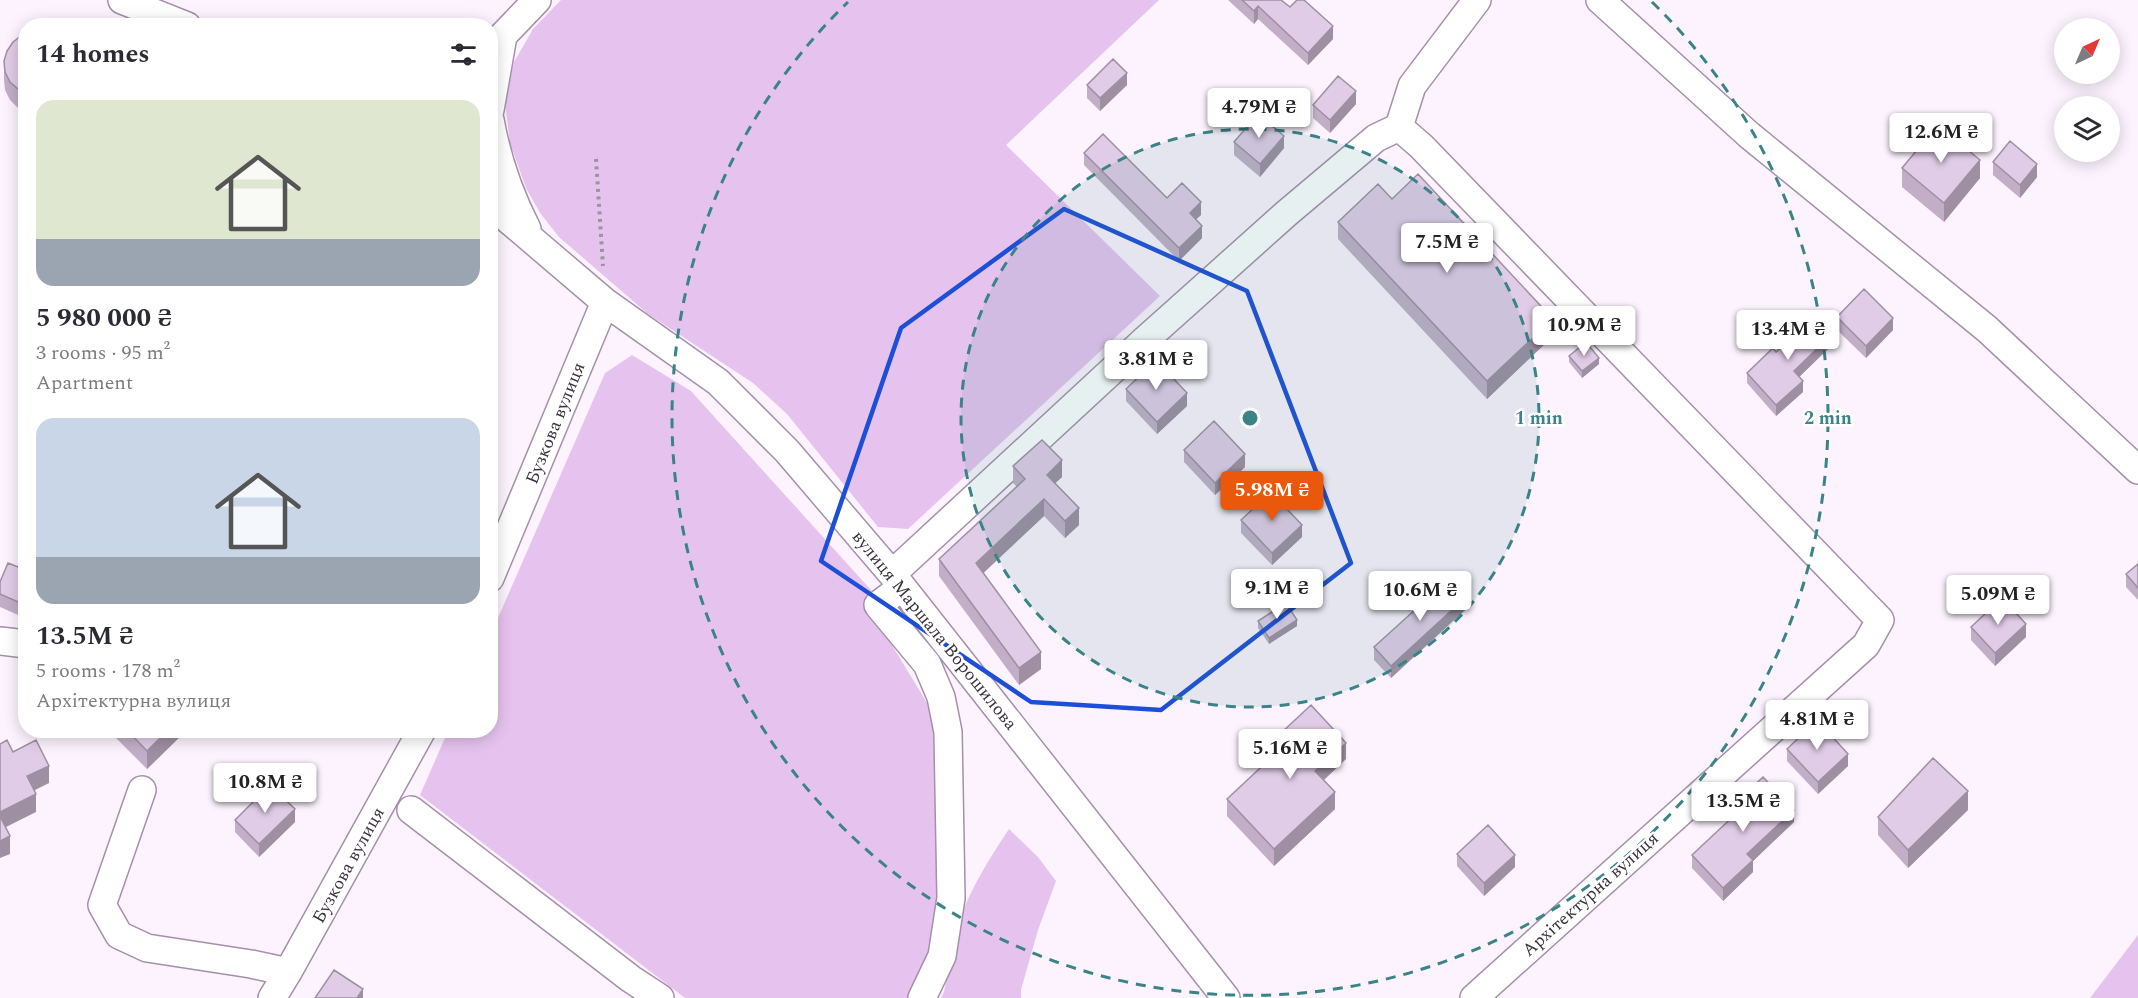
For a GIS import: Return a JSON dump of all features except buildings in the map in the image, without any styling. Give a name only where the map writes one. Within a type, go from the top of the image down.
[{"type":"street","points":[[122,0],[167,18]]},
{"type":"street","points":[[498,41],[537,0]]},
{"type":"street","points":[[922,998],[942,956],[951,898],[948,732],[941,697],[927,664],[878,604],[897,580],[1136,348],[1287,213],[1376,138],[1399,127],[1412,86],[1477,0]]},
{"type":"street","points":[[1600,0],[1749,135],[1987,329],[2138,470]]},
{"type":"street","name":"Архітектурна вулиця","points":[[1399,127],[1421,146],[1880,620],[1866,645],[1474,998]]},
{"type":"street","points":[[498,159],[513,202],[533,241]]},
{"type":"street","name":"вулиця Маршала Ворошилова","points":[[498,211],[605,302],[718,382],[787,451],[897,580],[1226,998]]},
{"type":"street","name":"Бузкова вулиця","points":[[498,559],[605,302]]},
{"type":"street","points":[[0,641],[18,643]]},
{"type":"street","name":"Бузкова вулиця","points":[[272,998],[418,738]]},
{"type":"street","points":[[142,790],[102,905],[119,935],[147,948],[288,972]]},
{"type":"street","points":[[411,810],[631,979],[660,998]]},
{"type":"path","points":[[596,159],[605,302]]},
{"type":"highlighted area","points":[[1064,209],[1247,291],[1351,563],[1161,710],[1031,702],[821,561],[901,328]]},
{"type":"shaded area","points":[[561,0],[1159,0],[1006,145],[1160,296],[908,529],[878,527],[787,414],[753,383],[648,314],[559,237],[540,213],[526,188],[510,143],[505,102],[514,62],[533,29]]},
{"type":"shaded area","points":[[632,355],[691,391],[871,590],[870,609],[935,716],[940,940],[911,998],[685,998],[420,795],[445,738],[498,738],[498,618],[605,373]]},
{"type":"shaded area","points":[[1009,829],[1038,857],[1056,881],[1038,930],[1021,990],[1021,998],[941,998],[956,932],[965,905]]},
{"type":"shaded area","points":[[2138,935],[2138,998],[2090,998]]}]
